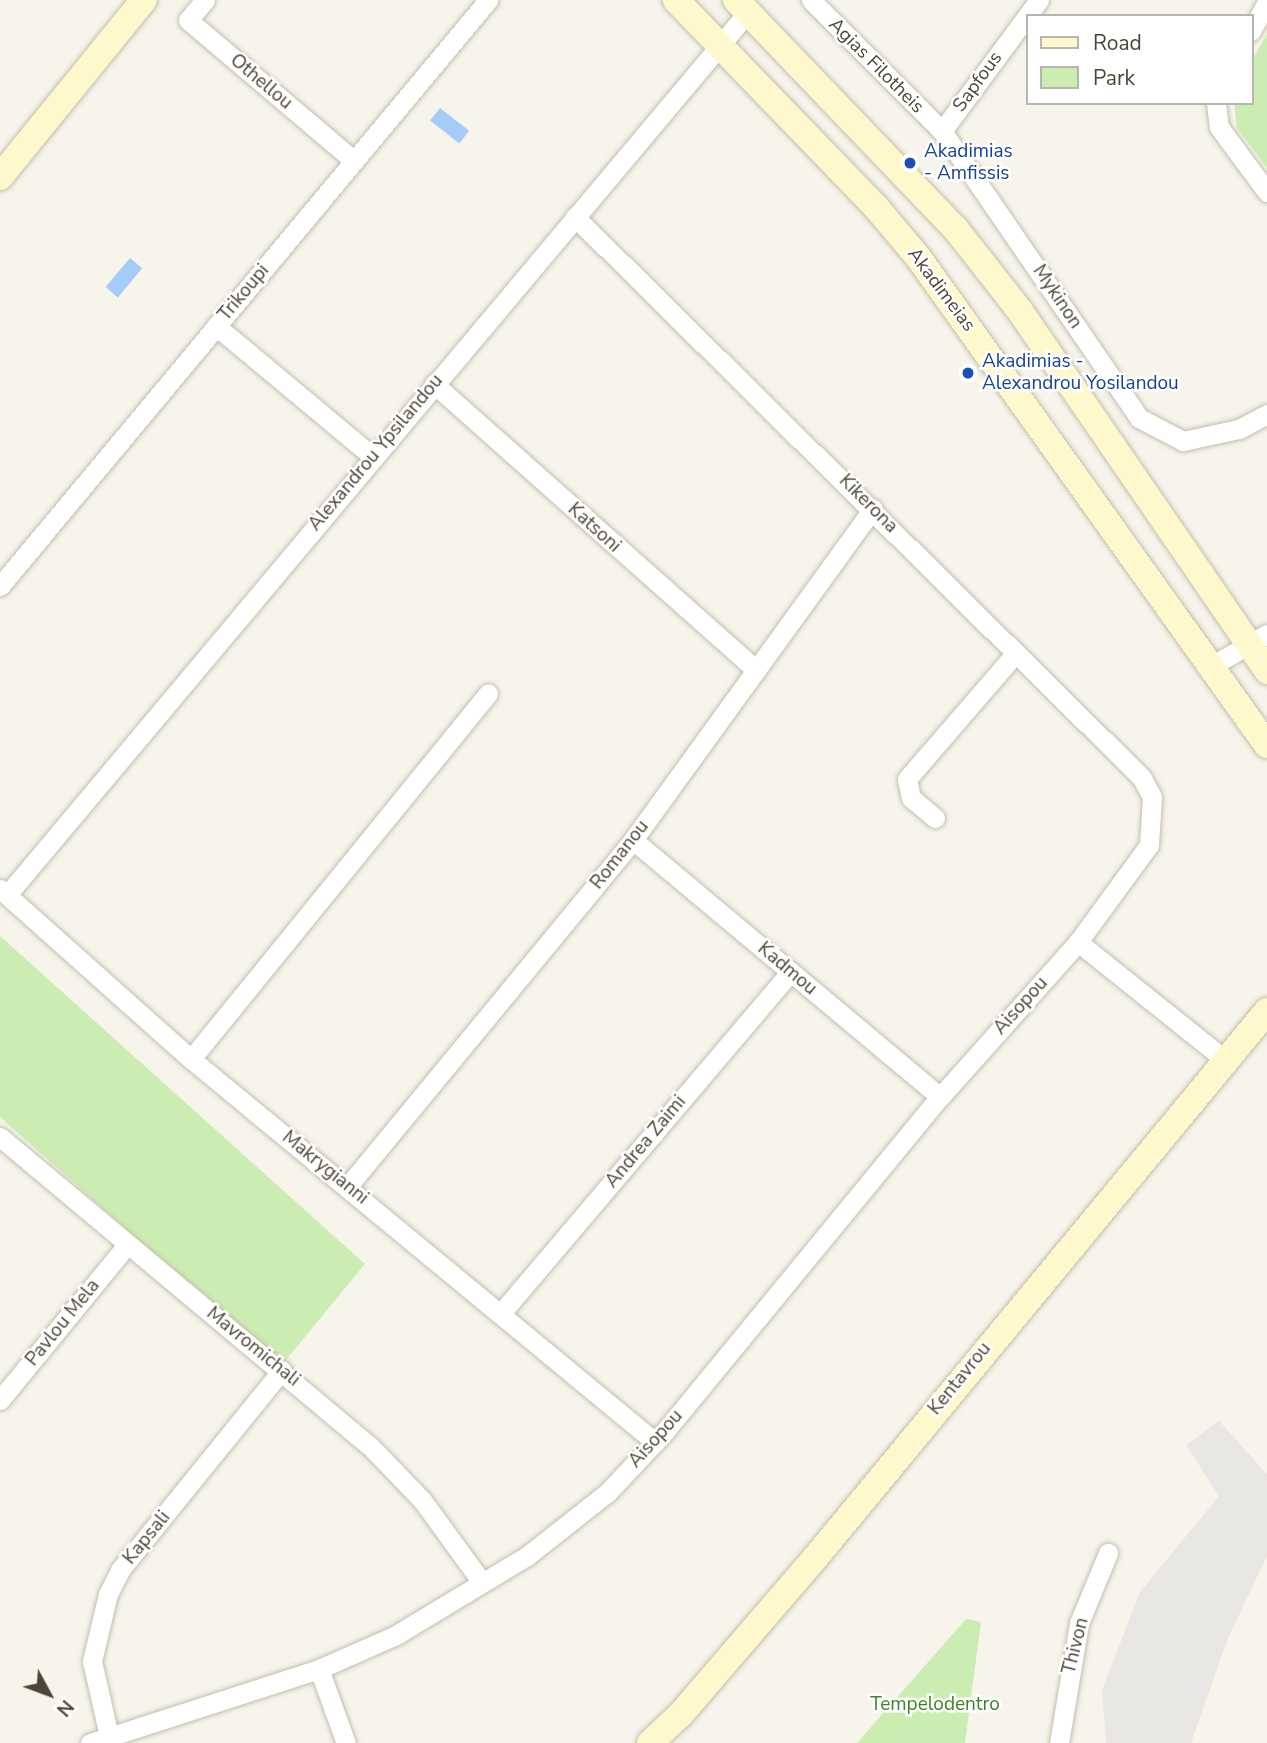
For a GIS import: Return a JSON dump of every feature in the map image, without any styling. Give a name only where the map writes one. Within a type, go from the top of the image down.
[{"type":"main road","points":[[0,177],[144,0]]},
{"type":"main road","name":"Akadimeias","points":[[676,0],[876,207],[918,257],[1213,665],[1267,746]]},
{"type":"main road","points":[[742,6],[956,228],[1020,311],[1258,639],[1267,671]]},
{"type":"main road","name":"Kentavrou","points":[[664,1738],[1224,1059],[1267,1011]]},
{"type":"street","name":"Othellou","points":[[205,0],[188,20],[354,161]]},
{"type":"street","name":"Trikoupi","points":[[0,586],[488,0]]},
{"type":"street","name":"Agias Filotheis","points":[[811,0],[942,131]]},
{"type":"street","points":[[1253,27],[1267,2]]},
{"type":"street","name":"Alexandrou Ypsilandou","points":[[4,892],[575,217],[718,44],[742,6]]},
{"type":"street","name":"Sapfous","points":[[942,131],[1026,18]]},
{"type":"street","points":[[1216,105],[1219,127],[1267,192]]},
{"type":"street","name":"Mykinon","points":[[942,131],[1139,418],[1183,441],[1239,429],[1267,414]]},
{"type":"street","name":"Kikerona","points":[[575,217],[1142,778],[1152,797]]},
{"type":"street","points":[[216,326],[372,456]]},
{"type":"street","name":"Katsoni","points":[[434,384],[757,670]]},
{"type":"street","name":"Romanou","points":[[348,1186],[633,840],[873,509]]},
{"type":"street","points":[[1213,665],[1258,639]]},
{"type":"street","points":[[935,818],[911,798],[907,779],[1015,654]]},
{"type":"street","points":[[191,1059],[488,694]]},
{"type":"street","name":"Aisopou","points":[[99,1740],[319,1669],[396,1635],[481,1581],[527,1556],[608,1492],[654,1442],[940,1097],[1078,942],[1149,845],[1152,797]]},
{"type":"street","name":"Kadmou","points":[[633,840],[940,1097]]},
{"type":"street","name":"Makrygianni","points":[[4,892],[191,1059],[502,1312],[654,1442]]},
{"type":"street","points":[[1078,942],[1224,1059]]},
{"type":"street","name":"Andrea Zaimi","points":[[502,1312],[790,972]]},
{"type":"street","name":"Mavromichali","points":[[0,1137],[126,1246],[282,1370],[369,1445],[422,1500],[481,1581]]},
{"type":"street","name":"Pavlou Mela","points":[[4,1389],[126,1246]]},
{"type":"street","name":"Kapsali","points":[[99,1740],[92,1661],[108,1594],[120,1570],[282,1370]]},
{"type":"street","name":"Thivon","points":[[1059,1743],[1079,1623],[1108,1553]]},
{"type":"street","points":[[319,1669],[346,1743]]},
{"type":"green space","points":[[1267,34],[1267,168],[1237,128],[1234,105],[1253,105],[1253,58]]},
{"type":"green space","points":[[0,936],[365,1264],[285,1361],[197,1292],[0,1117]]},
{"type":"green space","name":"Tempelodentro","points":[[966,1619],[981,1622],[965,1743],[857,1743]]},
{"type":"shaded area","points":[[1219,1421],[1267,1474],[1267,1556],[1228,1638],[1191,1743],[1106,1743],[1102,1690],[1140,1592],[1219,1496],[1186,1445]]},
{"type":"water","points":[[440,108],[469,131],[459,143],[430,121]]},
{"type":"water","points":[[130,258],[142,268],[118,297],[106,287]]},
{"type":"place","name":"Akadimias - Amfissis","points":[[910,163]]},
{"type":"place","name":"Akadimias - Alexandrou Yosilandou","points":[[968,373]]}]
